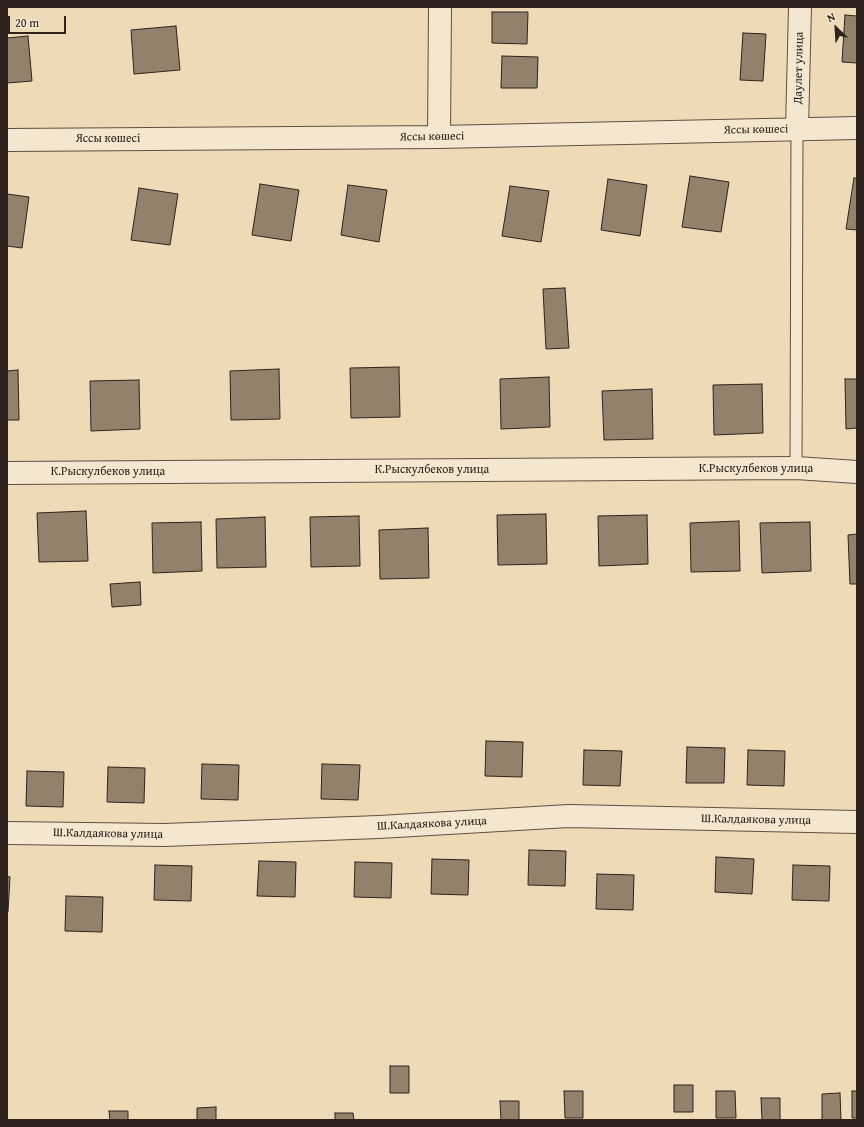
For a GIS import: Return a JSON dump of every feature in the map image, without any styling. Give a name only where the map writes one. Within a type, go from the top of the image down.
[{"type":"street","points":[[439,137],[440,7]]},
{"type":"street","name":"Даулет улица","points":[[798,129],[800,7]]},
{"type":"street","name":"Яссы көшесі","points":[[7,140],[439,137],[857,128]]},
{"type":"street","name":"К.Рыскулбеков улица","points":[[7,473],[796,468],[857,472]]},
{"type":"street","name":"Ш.Калдаякова улица","points":[[7,833],[164,835],[379,827],[569,816],[857,822]]},
{"type":"lane","points":[[796,468],[798,129]]},
{"type":"building","points":[[492,12],[528,12],[527,44],[492,43]]},
{"type":"building","points":[[845,15],[857,16],[857,63],[842,62]]},
{"type":"building","points":[[176,26],[180,70],[134,74],[131,30]]},
{"type":"building","points":[[743,33],[766,34],[763,81],[740,80]]},
{"type":"building","points":[[28,36],[32,81],[7,83],[7,38]]},
{"type":"building","points":[[502,56],[538,57],[537,88],[501,88]]},
{"type":"building","points":[[690,176],[729,182],[721,232],[682,227]]},
{"type":"building","points":[[854,178],[857,178],[857,230],[846,229]]},
{"type":"building","points":[[608,179],[647,185],[640,236],[601,230]]},
{"type":"building","points":[[260,184],[299,190],[291,241],[252,235]]},
{"type":"building","points":[[348,185],[387,190],[379,242],[341,235]]},
{"type":"building","points":[[510,186],[549,191],[541,242],[502,236]]},
{"type":"building","points":[[139,188],[178,194],[170,245],[131,240]]},
{"type":"building","points":[[7,194],[29,197],[22,248],[7,246]]},
{"type":"building","points":[[565,288],[569,348],[546,349],[543,289]]},
{"type":"building","points":[[399,367],[400,417],[351,418],[350,368]]},
{"type":"building","points":[[279,369],[280,419],[231,420],[230,371]]},
{"type":"building","points":[[18,370],[19,420],[7,420],[7,371]]},
{"type":"building","points":[[549,377],[550,427],[501,429],[500,379]]},
{"type":"building","points":[[845,379],[857,379],[857,428],[846,429]]},
{"type":"building","points":[[139,380],[140,429],[91,431],[90,381]]},
{"type":"building","points":[[762,384],[763,433],[714,435],[713,385]]},
{"type":"building","points":[[652,389],[653,439],[604,440],[602,391]]},
{"type":"building","points":[[86,511],[88,561],[39,562],[37,513]]},
{"type":"building","points":[[546,514],[547,564],[498,565],[497,515]]},
{"type":"building","points":[[647,515],[648,564],[599,566],[598,516]]},
{"type":"building","points":[[359,516],[360,566],[311,567],[310,517]]},
{"type":"building","points":[[265,517],[266,567],[217,568],[216,519]]},
{"type":"building","points":[[739,521],[740,571],[691,572],[690,523]]},
{"type":"building","points":[[201,522],[202,571],[153,573],[152,523]]},
{"type":"building","points":[[810,522],[811,571],[762,573],[760,523]]},
{"type":"building","points":[[428,528],[429,578],[380,579],[379,530]]},
{"type":"building","points":[[857,534],[857,584],[850,584],[848,535]]},
{"type":"building","points":[[140,582],[141,605],[112,607],[110,584]]},
{"type":"building","points":[[486,741],[523,742],[522,777],[485,776]]},
{"type":"building","points":[[687,747],[725,748],[724,783],[686,783]]},
{"type":"building","points":[[584,750],[622,751],[620,786],[583,785]]},
{"type":"building","points":[[748,750],[785,751],[784,786],[747,785]]},
{"type":"building","points":[[202,764],[239,765],[238,800],[201,799]]},
{"type":"building","points":[[322,764],[360,765],[358,800],[321,799]]},
{"type":"building","points":[[108,767],[145,768],[144,803],[107,802]]},
{"type":"building","points":[[27,771],[64,772],[63,807],[26,806]]},
{"type":"building","points":[[529,850],[566,851],[565,886],[528,885]]},
{"type":"building","points":[[716,857],[754,859],[752,894],[715,892]]},
{"type":"building","points":[[432,859],[469,860],[468,895],[431,894]]},
{"type":"building","points":[[259,861],[296,862],[295,897],[257,896]]},
{"type":"building","points":[[355,862],[392,863],[391,898],[354,897]]},
{"type":"building","points":[[155,865],[192,866],[191,901],[154,900]]},
{"type":"building","points":[[793,865],[830,866],[829,901],[792,900]]},
{"type":"building","points":[[597,874],[634,875],[633,910],[596,909]]},
{"type":"building","points":[[7,876],[10,877],[8,912],[7,911]]},
{"type":"building","points":[[66,896],[103,897],[102,932],[65,931]]},
{"type":"building","points":[[390,1066],[409,1066],[409,1093],[390,1093]]},
{"type":"building","points":[[674,1085],[693,1085],[693,1112],[674,1112]]},
{"type":"building","points":[[564,1091],[583,1091],[583,1118],[565,1118]]},
{"type":"building","points":[[716,1091],[735,1091],[736,1118],[716,1118]]},
{"type":"building","points":[[852,1091],[857,1091],[857,1118],[852,1118]]},
{"type":"building","points":[[840,1093],[841,1120],[822,1120],[822,1094]]},
{"type":"building","points":[[761,1098],[780,1098],[780,1120],[762,1120]]},
{"type":"building","points":[[500,1101],[519,1101],[519,1120],[501,1120]]},
{"type":"building","points":[[216,1107],[216,1120],[197,1120],[197,1108]]},
{"type":"building","points":[[109,1111],[128,1111],[128,1120],[110,1120]]},
{"type":"building","points":[[335,1113],[353,1113],[354,1120],[335,1120]]}]
